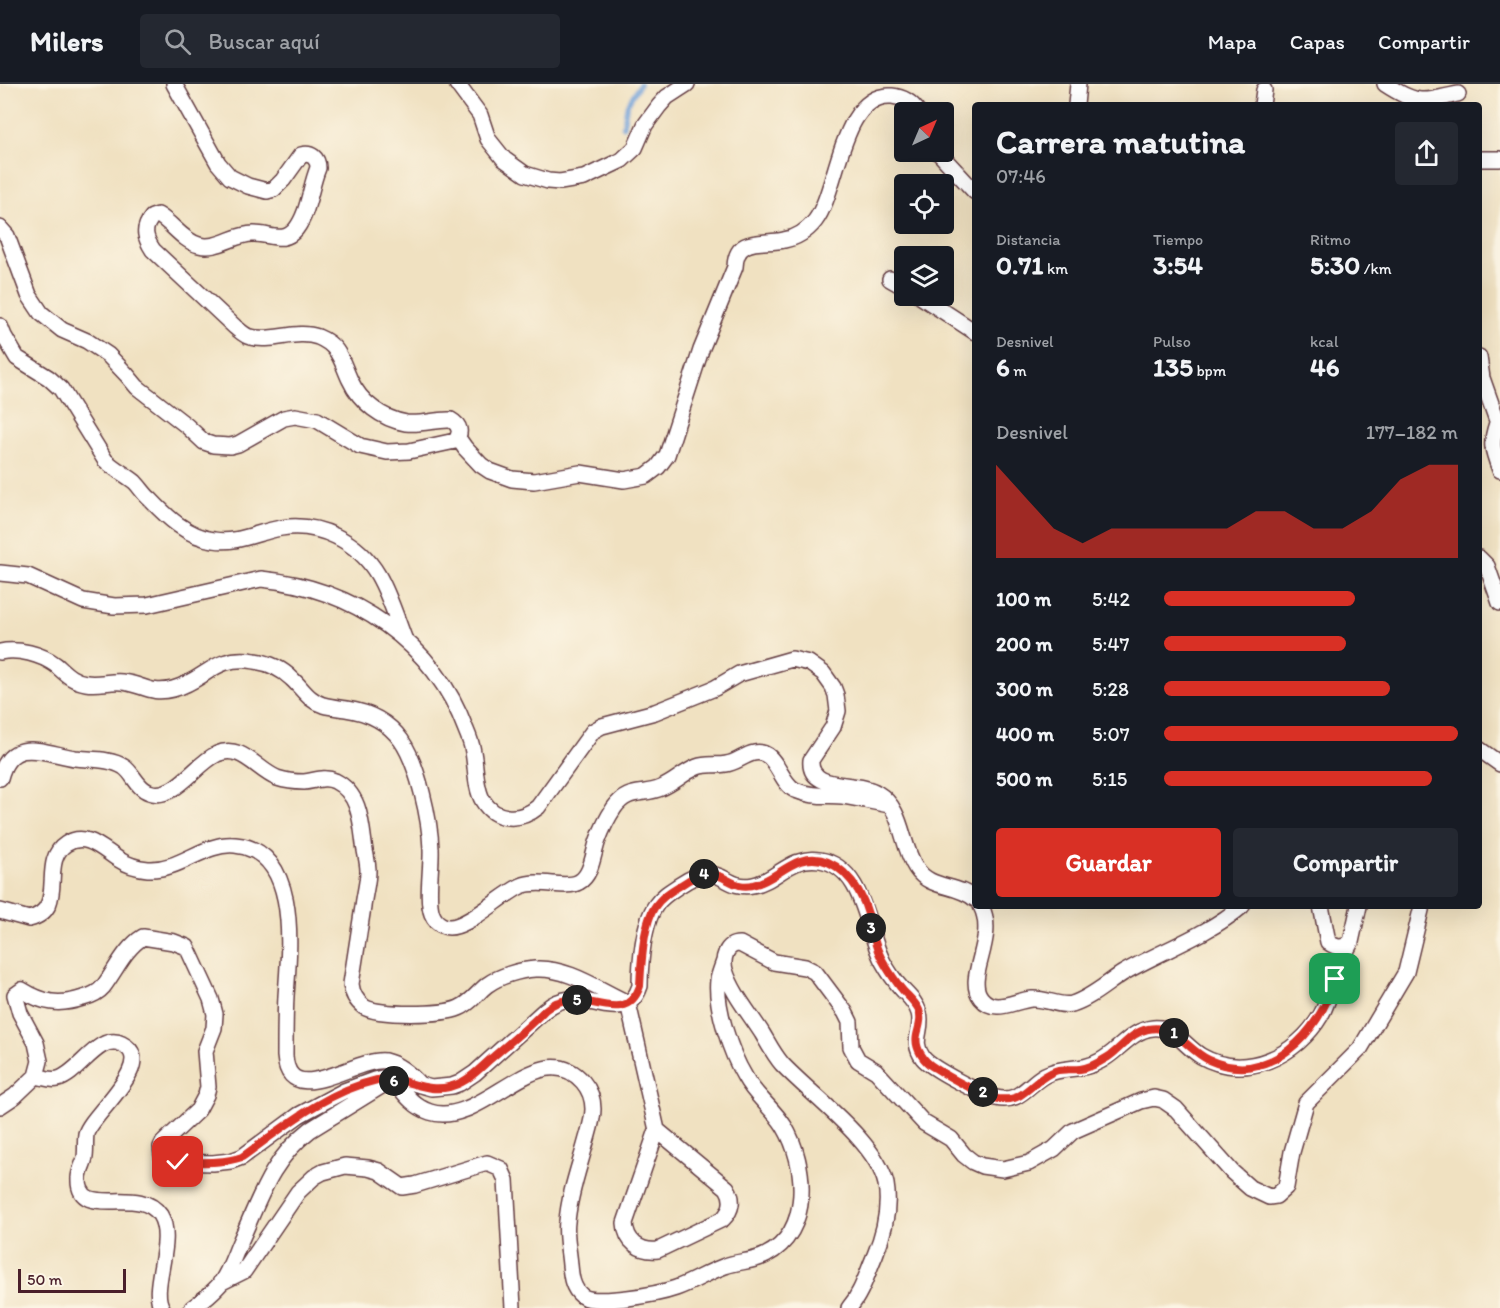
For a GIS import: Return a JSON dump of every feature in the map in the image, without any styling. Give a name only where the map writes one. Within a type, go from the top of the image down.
[{"type":"street","points":[[0,228],[7,236],[29,295],[41,313],[62,330],[87,341],[108,355],[137,387],[204,442],[221,446],[238,444],[284,418],[295,416],[317,420],[360,446],[387,452],[409,452],[451,444],[460,433],[458,425],[451,420],[418,424],[405,423],[392,419],[371,407],[350,381],[342,357],[332,345],[320,338],[309,334],[248,337],[153,250],[145,238],[144,230],[152,217],[158,215],[191,242],[200,246],[212,246],[254,233],[276,238],[286,237],[295,230],[302,219],[318,168],[314,156],[302,155],[283,180],[274,189],[267,191],[248,186],[230,177],[218,163],[174,84]]},
{"type":"street","points":[[457,84],[480,116],[488,139],[504,159],[525,174],[560,182],[596,174],[629,155],[639,141],[645,124],[659,106],[677,89],[687,84]]},
{"type":"street","points":[[1076,102],[1078,84]]},
{"type":"street","points":[[1385,84],[1411,100],[1424,102],[1458,94]]},
{"type":"street","points":[[458,438],[481,465],[512,479],[534,481],[580,474],[631,480],[652,472],[667,455],[701,350],[741,249],[750,244],[793,238],[810,227],[825,202],[839,157],[858,114],[869,102],[884,96],[898,97],[907,102]]},
{"type":"street","points":[[1482,159],[1500,159]]},
{"type":"street","points":[[947,162],[972,189]]},
{"type":"street","points":[[890,279],[894,281]]},
{"type":"street","points":[[935,306],[972,330]]},
{"type":"street","points":[[0,326],[17,358],[61,388],[105,460],[135,482],[149,499],[181,527],[213,540],[235,540],[291,527],[318,529],[342,539],[362,555],[378,575],[405,640]]},
{"type":"street","points":[[1482,378],[1498,426],[1491,440],[1500,470]]},
{"type":"street","points":[[1482,562],[1490,574],[1500,603]]},
{"type":"street","points":[[0,573],[28,576],[83,601],[114,606],[147,605],[261,579],[318,590],[345,600],[370,614],[405,640],[434,672],[457,709],[472,749],[480,795],[489,808],[502,816],[518,818],[538,807],[593,731],[602,726],[655,712],[715,688],[739,674],[792,659],[809,663],[824,673],[833,687],[838,711],[833,728],[811,760],[810,765],[815,776],[825,782],[870,789],[879,793],[892,806],[912,860],[921,874],[934,884],[960,889],[972,897]]},
{"type":"street","points":[[0,652],[11,650],[30,654],[56,665],[67,676],[81,682],[100,684],[125,682],[151,691],[182,686],[221,663],[232,660],[254,660],[284,672],[305,696],[322,705],[361,712],[380,721],[397,735],[413,763],[424,802],[431,846],[431,912],[437,922],[449,927],[461,925],[522,886],[539,882],[571,885],[578,883],[587,874],[599,837],[614,808],[623,798],[632,793],[661,788],[699,765],[728,764],[754,753],[762,753],[770,756],[787,784],[797,790],[816,796],[842,796],[892,806]]},
{"type":"street","points":[[0,778],[2,770],[11,757],[32,749],[117,764],[124,767],[146,791],[157,794],[168,792],[212,757],[229,751],[246,756],[262,770],[281,779],[304,782],[327,778],[341,784],[347,790],[360,814],[368,872],[351,984],[354,996],[363,1006],[375,1011],[434,1014],[457,1009],[470,1002],[489,984],[511,974],[534,969],[547,969],[566,974],[628,1003]]},
{"type":"street","points":[[1482,750],[1500,764]]},
{"type":"street","points":[[0,911],[29,919],[45,911],[50,902],[53,866],[57,853],[66,844],[80,839],[86,839],[127,864],[146,869],[167,867],[214,847],[225,845],[235,845],[255,851],[264,856],[276,872],[288,914],[290,935],[285,1056],[290,1072],[300,1080],[312,1082],[358,1065],[375,1061],[385,1062],[406,1072],[420,1086]]},
{"type":"street","points":[[0,1106],[15,1096],[36,1076],[40,1061],[36,1043],[20,1013],[15,995],[22,990],[36,999],[63,1004],[89,997],[101,989],[134,943],[144,937],[174,942],[187,947],[211,999],[215,1014],[214,1028],[204,1051],[208,1078],[206,1095],[198,1110],[163,1143],[162,1156],[169,1162],[213,1163],[242,1157],[299,1115],[344,1091],[374,1080],[382,1078],[441,1088],[468,1079],[545,1010],[557,1002],[578,1000],[616,1007],[628,1003],[638,993],[640,986],[648,922],[655,906],[690,878],[702,874],[716,874],[736,884],[751,886],[763,882],[796,863],[811,859],[833,864],[854,884],[867,912],[882,959],[919,1011],[920,1023],[916,1036],[917,1045],[924,1059],[937,1069],[1000,1099],[1016,1097],[1053,1072],[1062,1069],[1080,1069],[1098,1063],[1136,1034],[1153,1028],[1170,1030],[1192,1050],[1220,1064],[1246,1066],[1271,1060],[1293,1046],[1320,1016],[1351,942],[1358,909]]},
{"type":"street","points":[[982,909],[987,934],[976,990],[988,1004],[999,1007],[1032,999],[1046,1000],[1060,1005],[1078,1002],[1149,959],[1196,938],[1238,909]]},
{"type":"street","points":[[1322,909],[1328,942],[1337,947],[1347,946],[1351,942]]},
{"type":"street","points":[[394,1081],[410,1101],[429,1112],[453,1114],[482,1103],[539,1069],[547,1067],[563,1069],[584,1083],[591,1098],[592,1115],[566,1223],[573,1285],[588,1299],[603,1300],[663,1292],[679,1287],[735,1262],[758,1259],[777,1248],[792,1232],[800,1211],[800,1176],[795,1150],[777,1116],[760,1099],[745,1078],[732,1049],[720,1003],[718,980],[730,947],[735,943],[774,962],[810,969],[845,1012],[850,1022],[851,1047],[858,1060],[876,1071],[924,1123],[951,1139],[964,1155],[982,1166],[1003,1169],[1029,1163],[1053,1149],[1072,1131],[1141,1101],[1154,1098],[1163,1100],[1176,1109],[1232,1172],[1250,1188],[1269,1197],[1276,1196],[1286,1187],[1292,1152],[1306,1103],[1360,1049],[1406,972],[1421,909]]},
{"type":"street","points":[[724,961],[725,971],[734,989],[781,1062],[864,1144],[879,1167],[885,1182],[888,1204],[879,1246],[857,1299],[849,1308]]},
{"type":"street","points":[[628,1003],[657,1130],[625,1223],[627,1235],[635,1245],[652,1251],[723,1219],[730,1210],[732,1198],[727,1188],[657,1130]]},
{"type":"street","points":[[36,1076],[54,1080],[65,1076],[102,1044],[108,1042],[120,1042],[132,1054],[133,1065],[127,1078],[89,1126],[85,1141],[85,1156],[78,1179],[82,1191],[91,1200],[142,1201],[158,1213],[164,1227],[164,1261],[158,1294],[162,1308]]},
{"type":"street","points":[[192,1308],[220,1283],[232,1262],[265,1184],[288,1149],[310,1130],[386,1083],[394,1081]]},
{"type":"street","points":[[220,1283],[244,1271],[298,1192],[305,1184],[323,1172],[345,1166],[368,1168],[402,1187],[487,1163],[501,1169],[506,1180],[513,1308]]},
{"type":"waterway","points":[[623,127],[627,105],[640,84]]},
{"type":"route","points":[[178,1162],[213,1163],[242,1157],[299,1115],[344,1091],[374,1080],[382,1078],[411,1082],[431,1088],[460,1083],[475,1073],[550,1005],[557,1002],[571,999],[616,1007],[623,1006],[634,999],[638,993],[646,930],[655,906],[690,878],[708,873],[722,876],[736,884],[751,886],[803,860],[818,859],[840,869],[854,884],[867,912],[875,944],[882,959],[919,1011],[920,1023],[916,1036],[917,1045],[924,1059],[937,1069],[1000,1099],[1023,1094],[1036,1081],[1053,1072],[1071,1068],[1080,1069],[1098,1063],[1136,1034],[1153,1028],[1170,1030],[1192,1050],[1220,1064],[1258,1065],[1282,1054],[1312,1027],[1332,992],[1335,979]]}]
